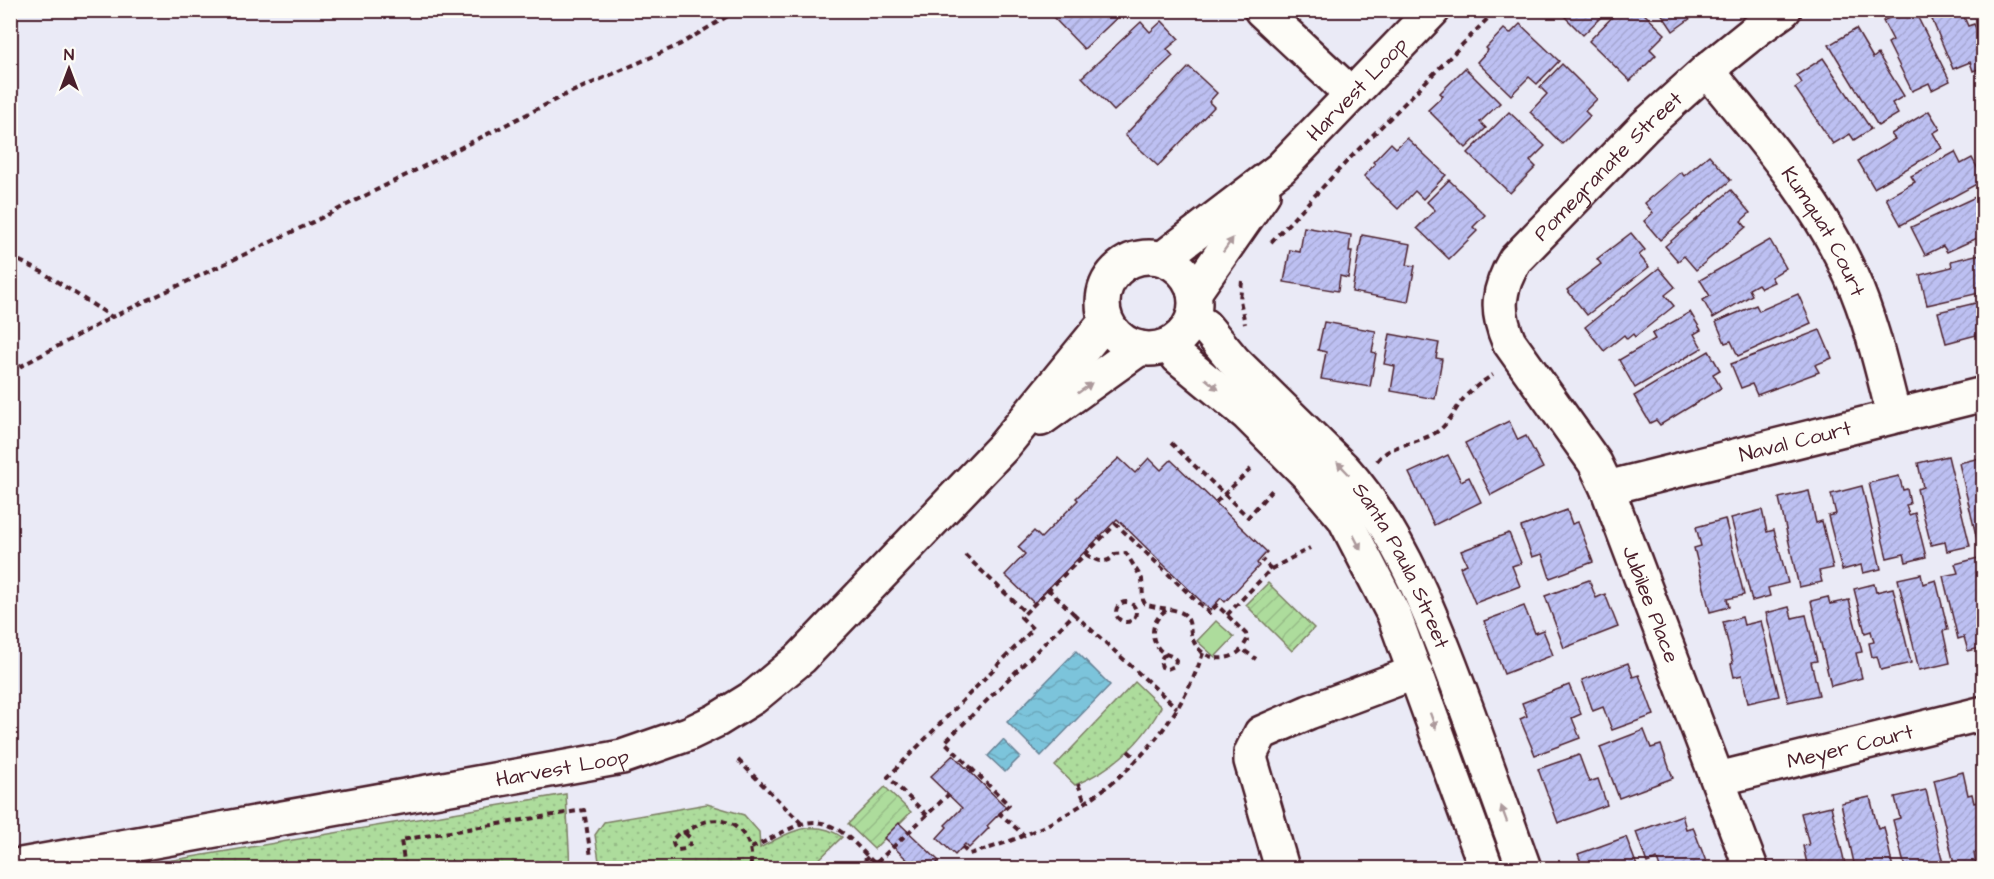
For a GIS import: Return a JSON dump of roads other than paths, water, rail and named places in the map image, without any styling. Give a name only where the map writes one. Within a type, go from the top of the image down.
[{"type":"street","points":[[1261,10],[1352,95]]},
{"type":"street","name":"Harvest Loop","points":[[1163,258],[1281,168],[1433,10]]},
{"type":"street","name":"Pomegranate Street","points":[[1509,364],[1500,303],[1506,275],[1515,260],[1645,126],[1707,70],[1784,10]]},
{"type":"street","name":"Kumquat Court","points":[[1707,70],[1786,169],[1811,203],[1833,239],[1866,312],[1894,416]]},
{"type":"street","name":"Harvest Loop","points":[[1194,305],[1281,168]]},
{"type":"street","points":[[1139,257],[1163,258],[1186,274],[1194,305],[1186,331],[1154,346],[1128,344],[1118,337],[1106,321],[1103,305],[1104,289],[1118,269],[1139,257]]},
{"type":"street","name":"Santa Paula Street","points":[[1194,305],[1205,326],[1234,361],[1343,468],[1360,486],[1375,508],[1410,572],[1441,640],[1524,868]]},
{"type":"street","name":"Harvest Loop","points":[[10,867],[622,757],[688,734],[754,697],[801,658],[1003,447],[1106,321]]},
{"type":"street","name":"Harvest Loop","points":[[1003,447],[1154,346]]},
{"type":"street","name":"Santa Paula Street","points":[[1154,346],[1178,357],[1262,429],[1307,474],[1344,518],[1394,615],[1486,868]]},
{"type":"street","name":"Jubilee Place","points":[[1509,364],[1595,463],[1607,488],[1751,868]]},
{"type":"street","name":"Naval Court","points":[[1607,488],[1983,394]]},
{"type":"street","points":[[1274,866],[1251,760],[1254,744],[1261,733],[1309,712],[1416,672]]},
{"type":"street","name":"Meyer Court","points":[[1718,779],[1983,713]]},
{"type":"water","points":[[1076,651],[1110,685],[1041,756],[1007,722]]},
{"type":"water","points":[[1003,740],[1020,757],[1005,772],[988,756]]}]
